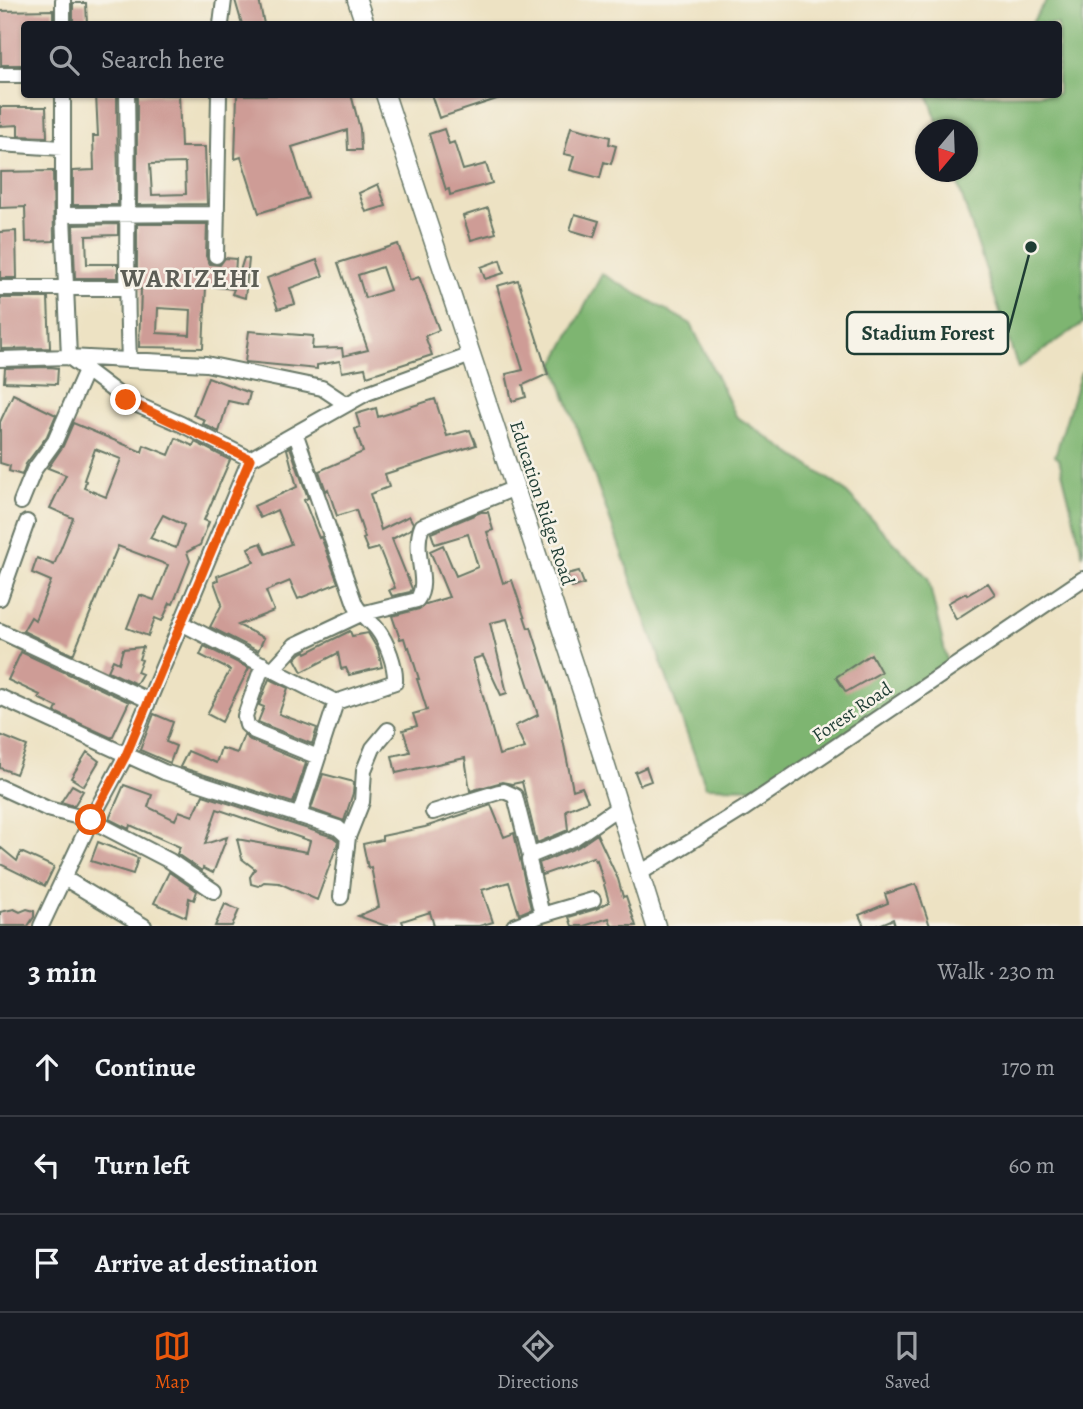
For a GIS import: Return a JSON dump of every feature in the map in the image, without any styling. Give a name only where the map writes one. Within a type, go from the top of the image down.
[{"type":"street","points":[[63,0],[63,21]]},
{"type":"street","points":[[221,21],[224,0]]},
{"type":"street","points":[[357,0],[364,21]]},
{"type":"street","points":[[0,75],[21,75]]},
{"type":"street","points":[[63,98],[63,215],[69,357]]},
{"type":"street","points":[[127,98],[129,213],[126,288],[129,359]]},
{"type":"street","points":[[216,256],[219,98]]},
{"type":"street","name":"Education Ridge Road","points":[[386,98],[656,926]]},
{"type":"street","points":[[0,144],[62,148]]},
{"type":"street","points":[[63,215],[217,214]]},
{"type":"street","points":[[0,288],[126,288]]},
{"type":"street","points":[[41,926],[91,820],[126,755],[250,459],[367,393],[471,355]]},
{"type":"street","points":[[0,359],[69,357],[206,364],[322,388],[346,404]]},
{"type":"street","points":[[69,357],[126,400],[250,459]]},
{"type":"street","points":[[21,502],[34,470],[55,440],[86,370]]},
{"type":"street","points":[[181,623],[336,702],[395,682],[384,639],[360,614],[355,604],[296,435]]},
{"type":"street","points":[[318,757],[254,731],[247,725],[245,716],[268,666],[295,645],[360,614],[417,600],[423,589],[417,544],[422,526],[515,488]]},
{"type":"street","points":[[0,598],[27,522]]},
{"type":"street","name":"Forest Road","points":[[640,873],[744,808],[1083,579]]},
{"type":"street","points":[[0,631],[148,700]]},
{"type":"street","points":[[0,697],[164,772],[338,828],[348,837]]},
{"type":"street","points":[[299,816],[336,702]]},
{"type":"street","points":[[341,897],[348,837],[362,802],[364,770],[373,748],[388,730]]},
{"type":"street","points":[[0,787],[48,809],[91,820],[170,861],[214,891]]},
{"type":"street","points":[[433,812],[504,791],[515,796],[542,915]]},
{"type":"street","points":[[530,856],[574,838],[619,807]]},
{"type":"street","points":[[64,878],[144,926]]},
{"type":"street","points":[[514,926],[593,900]]},
{"type":"green space","points":[[1047,0],[1083,0],[1083,323],[1018,368],[957,182],[978,182],[978,119],[936,119],[929,98],[1062,98],[1062,21],[1033,21]]},
{"type":"green space","points":[[602,274],[691,324],[736,416],[843,489],[928,578],[948,665],[768,788],[706,787],[554,364]]},
{"type":"green space","points":[[1081,372],[1083,556],[1059,459],[1055,456]]},
{"type":"building","points":[[235,0],[259,0],[263,21],[241,21]]},
{"type":"building","points":[[73,3],[86,3],[87,21],[73,21]]},
{"type":"building","points":[[53,10],[53,21],[21,21],[21,65],[1,65],[0,11]]},
{"type":"building","points":[[96,98],[117,98],[118,205],[73,205],[73,171],[94,170],[93,136],[98,136]]},
{"type":"building","points":[[137,98],[179,98],[181,147],[205,147],[207,204],[137,205]],"holes":[[[185,163],[186,194],[152,195],[150,164]]]},
{"type":"building","points":[[237,98],[352,98],[360,129],[361,150],[348,150],[347,130],[292,147],[308,198],[259,213],[241,157],[235,159]]},
{"type":"building","points":[[432,98],[500,98],[439,118]]},
{"type":"building","points":[[0,107],[46,107],[47,137],[18,136],[18,125],[0,126]]},
{"type":"building","points":[[571,127],[610,137],[609,144],[616,146],[611,164],[604,162],[600,178],[570,170],[574,156],[564,154]]},
{"type":"building","points":[[444,129],[449,144],[454,142],[463,170],[486,164],[492,183],[450,195],[449,189],[446,190],[429,134]]},
{"type":"building","points":[[53,171],[54,241],[26,242],[25,207],[0,208],[0,172]]},
{"type":"building","points":[[378,184],[386,206],[366,212],[359,193]]},
{"type":"building","points":[[488,208],[496,233],[471,240],[463,216]]},
{"type":"building","points":[[575,214],[599,221],[594,237],[570,230]]},
{"type":"building","points":[[118,224],[118,235],[86,236],[87,264],[118,264],[118,278],[75,278],[73,225]]},
{"type":"building","points":[[137,224],[207,224],[206,256],[210,264],[220,265],[225,258],[236,259],[235,274],[239,274],[244,258],[249,259],[245,298],[232,294],[234,289],[206,286],[203,348],[139,347],[141,289],[138,289]],"holes":[[[158,308],[191,310],[190,335],[157,333]]]},
{"type":"building","points":[[16,231],[17,278],[0,278],[0,232]]},
{"type":"building","points":[[398,244],[410,280],[419,277],[439,330],[425,336],[432,355],[367,376],[365,368],[342,372],[340,361],[317,365],[317,369],[245,362],[249,331],[313,336],[312,349],[342,348],[343,356],[368,350],[338,263]],"holes":[[[382,267],[390,290],[365,298],[358,275]]]},
{"type":"building","points":[[317,260],[323,276],[290,288],[295,304],[278,309],[267,278]]},
{"type":"building","points":[[500,260],[504,273],[485,279],[481,267]]},
{"type":"building","points":[[518,280],[548,374],[523,385],[526,397],[512,401],[506,374],[523,370],[497,286]]},
{"type":"building","points":[[0,298],[48,298],[50,348],[1,349]]},
{"type":"building","points":[[5,368],[58,368],[57,384],[4,382]]},
{"type":"building","points":[[208,377],[250,393],[247,405],[228,401],[219,432],[203,424],[205,420],[193,415]]},
{"type":"building","points":[[13,394],[56,415],[47,436],[26,464],[22,475],[9,471],[10,466],[0,463],[0,422]]},
{"type":"building","points":[[435,399],[447,436],[470,430],[476,445],[385,474],[389,487],[370,494],[381,530],[409,516],[413,523],[411,529],[392,539],[412,589],[410,592],[392,596],[389,590],[395,588],[379,548],[368,551],[356,510],[337,516],[319,471],[363,452],[355,429],[360,427],[356,414],[376,408],[378,417]]},
{"type":"building","points":[[73,423],[142,452],[144,445],[169,455],[176,438],[193,446],[195,442],[230,460],[204,520],[209,522],[200,545],[187,552],[190,561],[173,604],[170,603],[162,621],[155,618],[148,636],[127,628],[140,595],[154,600],[168,565],[118,546],[73,655],[23,631],[31,617],[35,620],[51,581],[32,573],[37,558],[54,565],[73,518],[50,508],[66,475],[48,468],[63,446]],"holes":[[[95,449],[121,459],[106,497],[84,488],[84,480]],[[163,515],[184,525],[176,548],[150,538]]]},
{"type":"building","points":[[290,447],[308,498],[304,500],[338,583],[298,599],[290,581],[266,591],[274,611],[238,625],[264,638],[258,651],[210,627],[222,604],[214,582],[218,580],[217,576],[254,562],[248,548],[261,543],[266,554],[291,544],[277,510],[260,518],[254,506],[297,487],[287,449]]},
{"type":"building","points":[[481,512],[488,512],[493,530],[487,532],[503,583],[512,580],[528,628],[531,627],[556,705],[573,790],[582,787],[588,801],[566,810],[568,830],[537,843],[522,782],[502,782],[470,791],[465,758],[396,773],[392,756],[410,752],[403,730],[417,726],[413,714],[427,710],[409,647],[407,648],[404,638],[400,639],[392,616],[449,597],[430,551],[443,545],[456,576],[478,567],[468,534],[435,544],[431,533]],"holes":[[[507,619],[538,715],[515,726],[525,748],[499,755],[473,659],[483,656],[501,695],[507,693],[490,623]]]},
{"type":"building","points":[[579,571],[584,584],[572,588],[567,574]]},
{"type":"building","points":[[988,583],[995,594],[956,619],[948,603]]},
{"type":"building","points":[[350,631],[352,636],[368,633],[378,650],[382,667],[349,675],[346,668],[341,669],[338,653],[302,672],[295,659],[301,653]]},
{"type":"building","points":[[204,646],[249,668],[222,722],[207,714],[230,670],[200,655]]},
{"type":"building","points":[[143,647],[137,672],[142,674],[136,684],[108,671],[113,660],[119,663],[123,649]]},
{"type":"building","points":[[21,652],[129,702],[112,738],[55,712],[57,707],[38,698],[40,695],[8,680]]},
{"type":"building","points":[[871,654],[881,672],[846,692],[836,677]]},
{"type":"building","points":[[269,679],[288,688],[279,714],[317,728],[312,744],[258,722],[264,707],[259,705]]},
{"type":"building","points":[[154,714],[173,722],[166,742],[176,746],[170,763],[140,750]]},
{"type":"building","points":[[0,735],[27,746],[16,774],[0,768]]},
{"type":"building","points":[[244,735],[306,763],[293,803],[180,767],[188,751],[216,763],[221,748],[237,753]]},
{"type":"building","points":[[87,752],[99,761],[84,786],[71,778]]},
{"type":"building","points":[[646,767],[651,781],[640,785],[635,772]]},
{"type":"building","points":[[323,774],[354,782],[344,821],[311,809]]},
{"type":"building","points":[[72,785],[83,791],[74,806],[61,802]]},
{"type":"building","points":[[124,785],[152,795],[148,807],[175,820],[179,811],[193,816],[203,795],[333,837],[338,841],[337,845],[317,900],[279,883],[264,882],[258,886],[251,884],[250,877],[255,869],[242,859],[237,839],[307,852],[310,841],[217,809],[205,844],[227,837],[213,873],[203,868],[202,871],[177,854],[180,847],[130,825],[129,829],[109,819]]},
{"type":"building","points":[[491,805],[504,837],[514,833],[531,909],[519,914],[509,882],[482,890],[493,922],[479,926],[434,926],[430,912],[402,921],[404,926],[386,926],[358,916],[379,907],[363,844],[382,840],[382,836],[425,827]]},
{"type":"building","points":[[597,834],[618,879],[623,897],[626,896],[636,926],[612,926],[609,918],[584,926],[572,926],[569,917],[609,902],[597,860],[593,857],[542,875],[539,863],[578,847]]},
{"type":"building","points":[[98,842],[138,858],[133,874],[91,861]]},
{"type":"building","points":[[0,847],[17,861],[21,852],[54,867],[45,886],[0,864]]},
{"type":"building","points":[[169,872],[197,891],[194,900],[189,898],[186,917],[154,903]]},
{"type":"building","points":[[916,884],[930,926],[895,926],[893,919],[877,926],[864,926],[859,915],[888,903],[885,894]]},
{"type":"building","points":[[225,904],[239,910],[232,926],[215,926]]},
{"type":"building","points":[[14,909],[20,912],[27,909],[34,911],[34,917],[28,926],[0,926],[0,912]]},
{"type":"place","name":"Stadium Forest","points":[[1031,247]]},
{"type":"district","name":"WARIZEHI","points":[[191,278]]},
{"type":"route","points":[[91,820],[126,755],[250,459],[126,400]]}]
